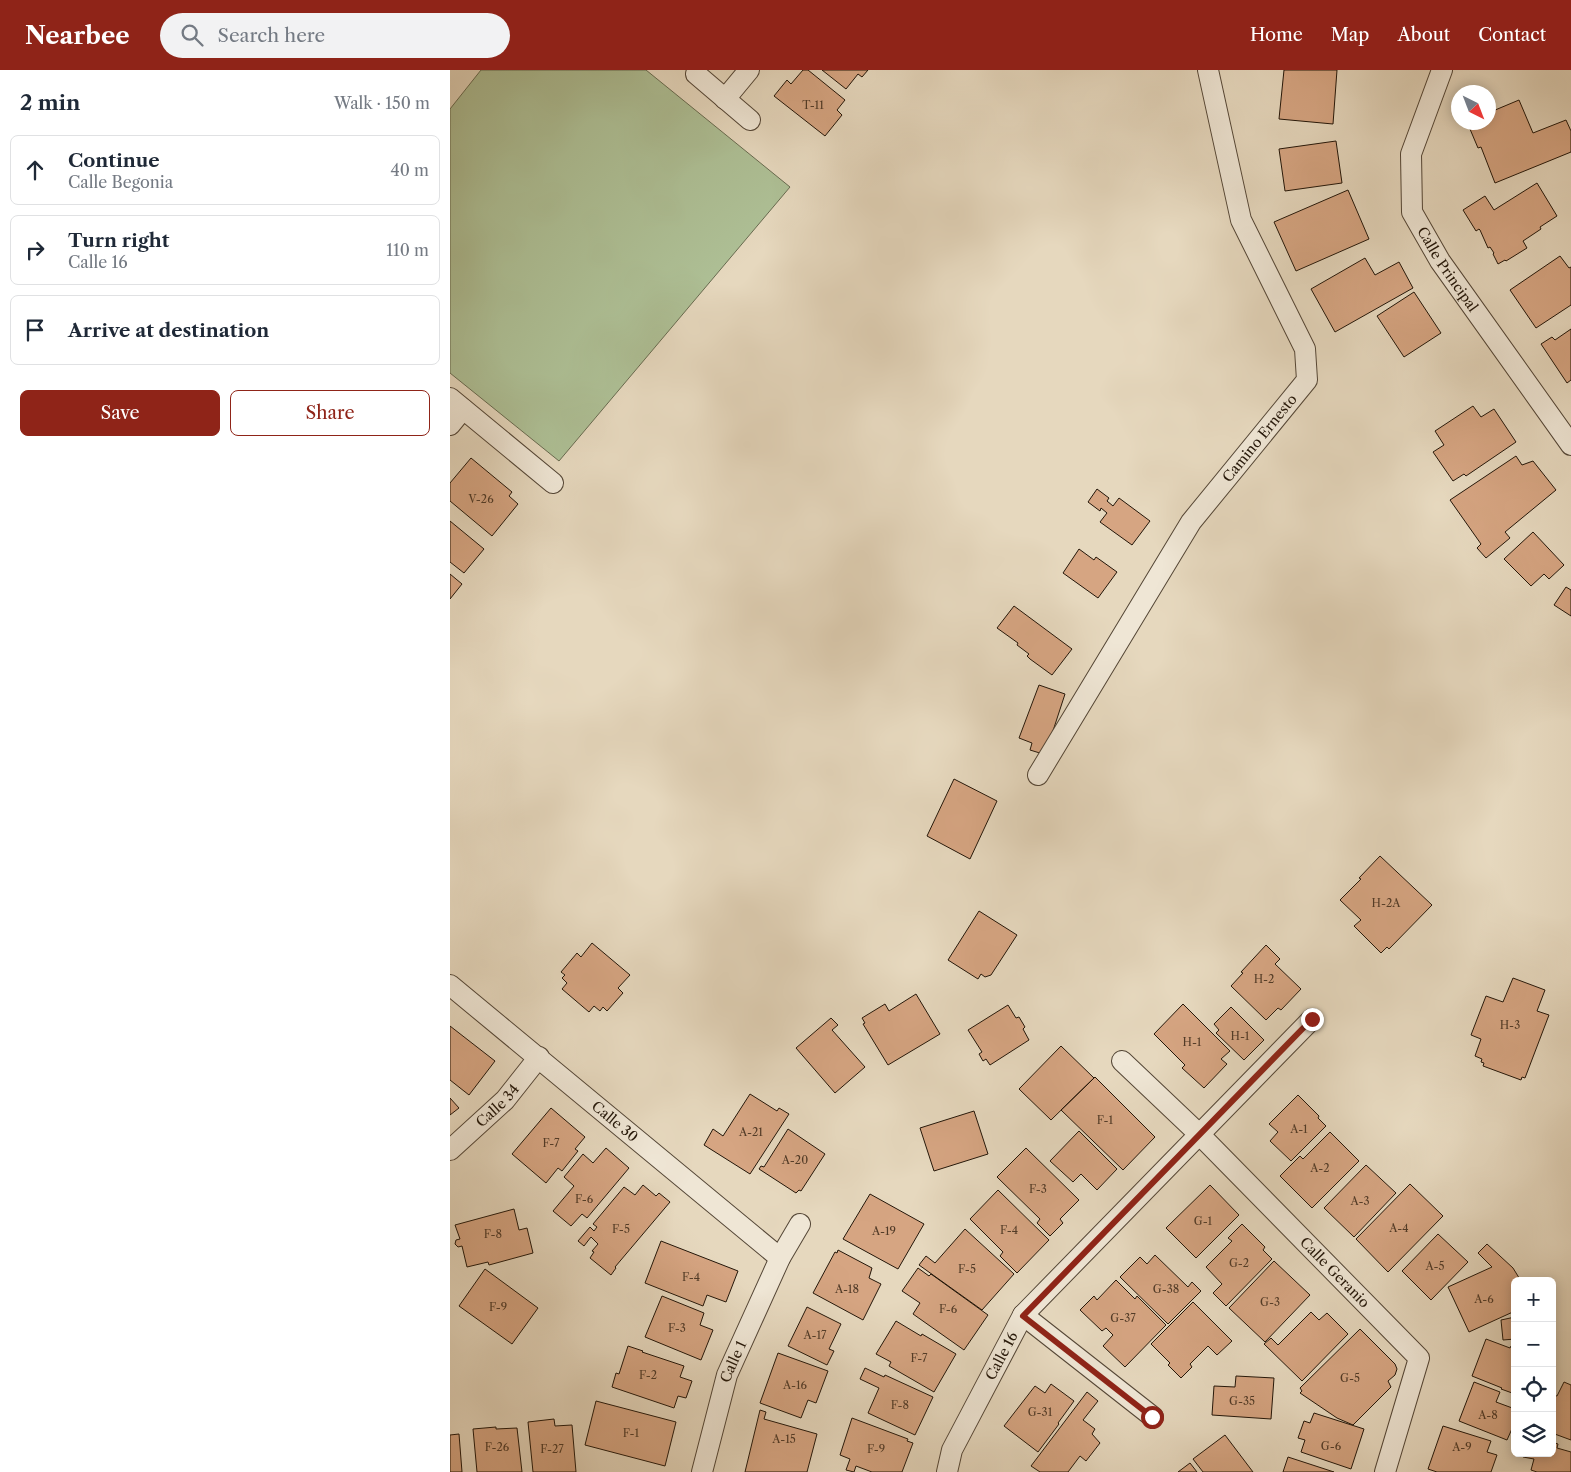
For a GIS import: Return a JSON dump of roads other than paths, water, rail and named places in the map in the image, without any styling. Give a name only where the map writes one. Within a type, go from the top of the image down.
[{"type":"street","points":[[725,99],[749,70]]},
{"type":"street","name":"Camino Ernesto","points":[[1038,775],[1191,522],[1307,380],[1305,349],[1240,220],[1208,70]]},
{"type":"street","name":"Calle Principal","points":[[1442,70],[1411,154],[1412,212],[1440,262],[1571,444]]},
{"type":"street","points":[[696,74],[750,120]]},
{"type":"street","points":[[450,425],[456,404],[553,483]]},
{"type":"street","name":"Calle 30","points":[[450,984],[780,1258]]},
{"type":"street","name":"Calle 16","points":[[947,1472],[952,1450],[1023,1316],[1312,1019]]},
{"type":"street","name":"Calle 34","points":[[450,1150],[505,1100],[539,1057]]},
{"type":"street","name":"Calle Geranio","points":[[1122,1061],[1200,1135],[1419,1358],[1385,1472]]},
{"type":"street","name":"Calle 1","points":[[702,1472],[727,1375],[780,1258],[800,1224]]},
{"type":"street","points":[[1023,1316],[1152,1417]]}]
